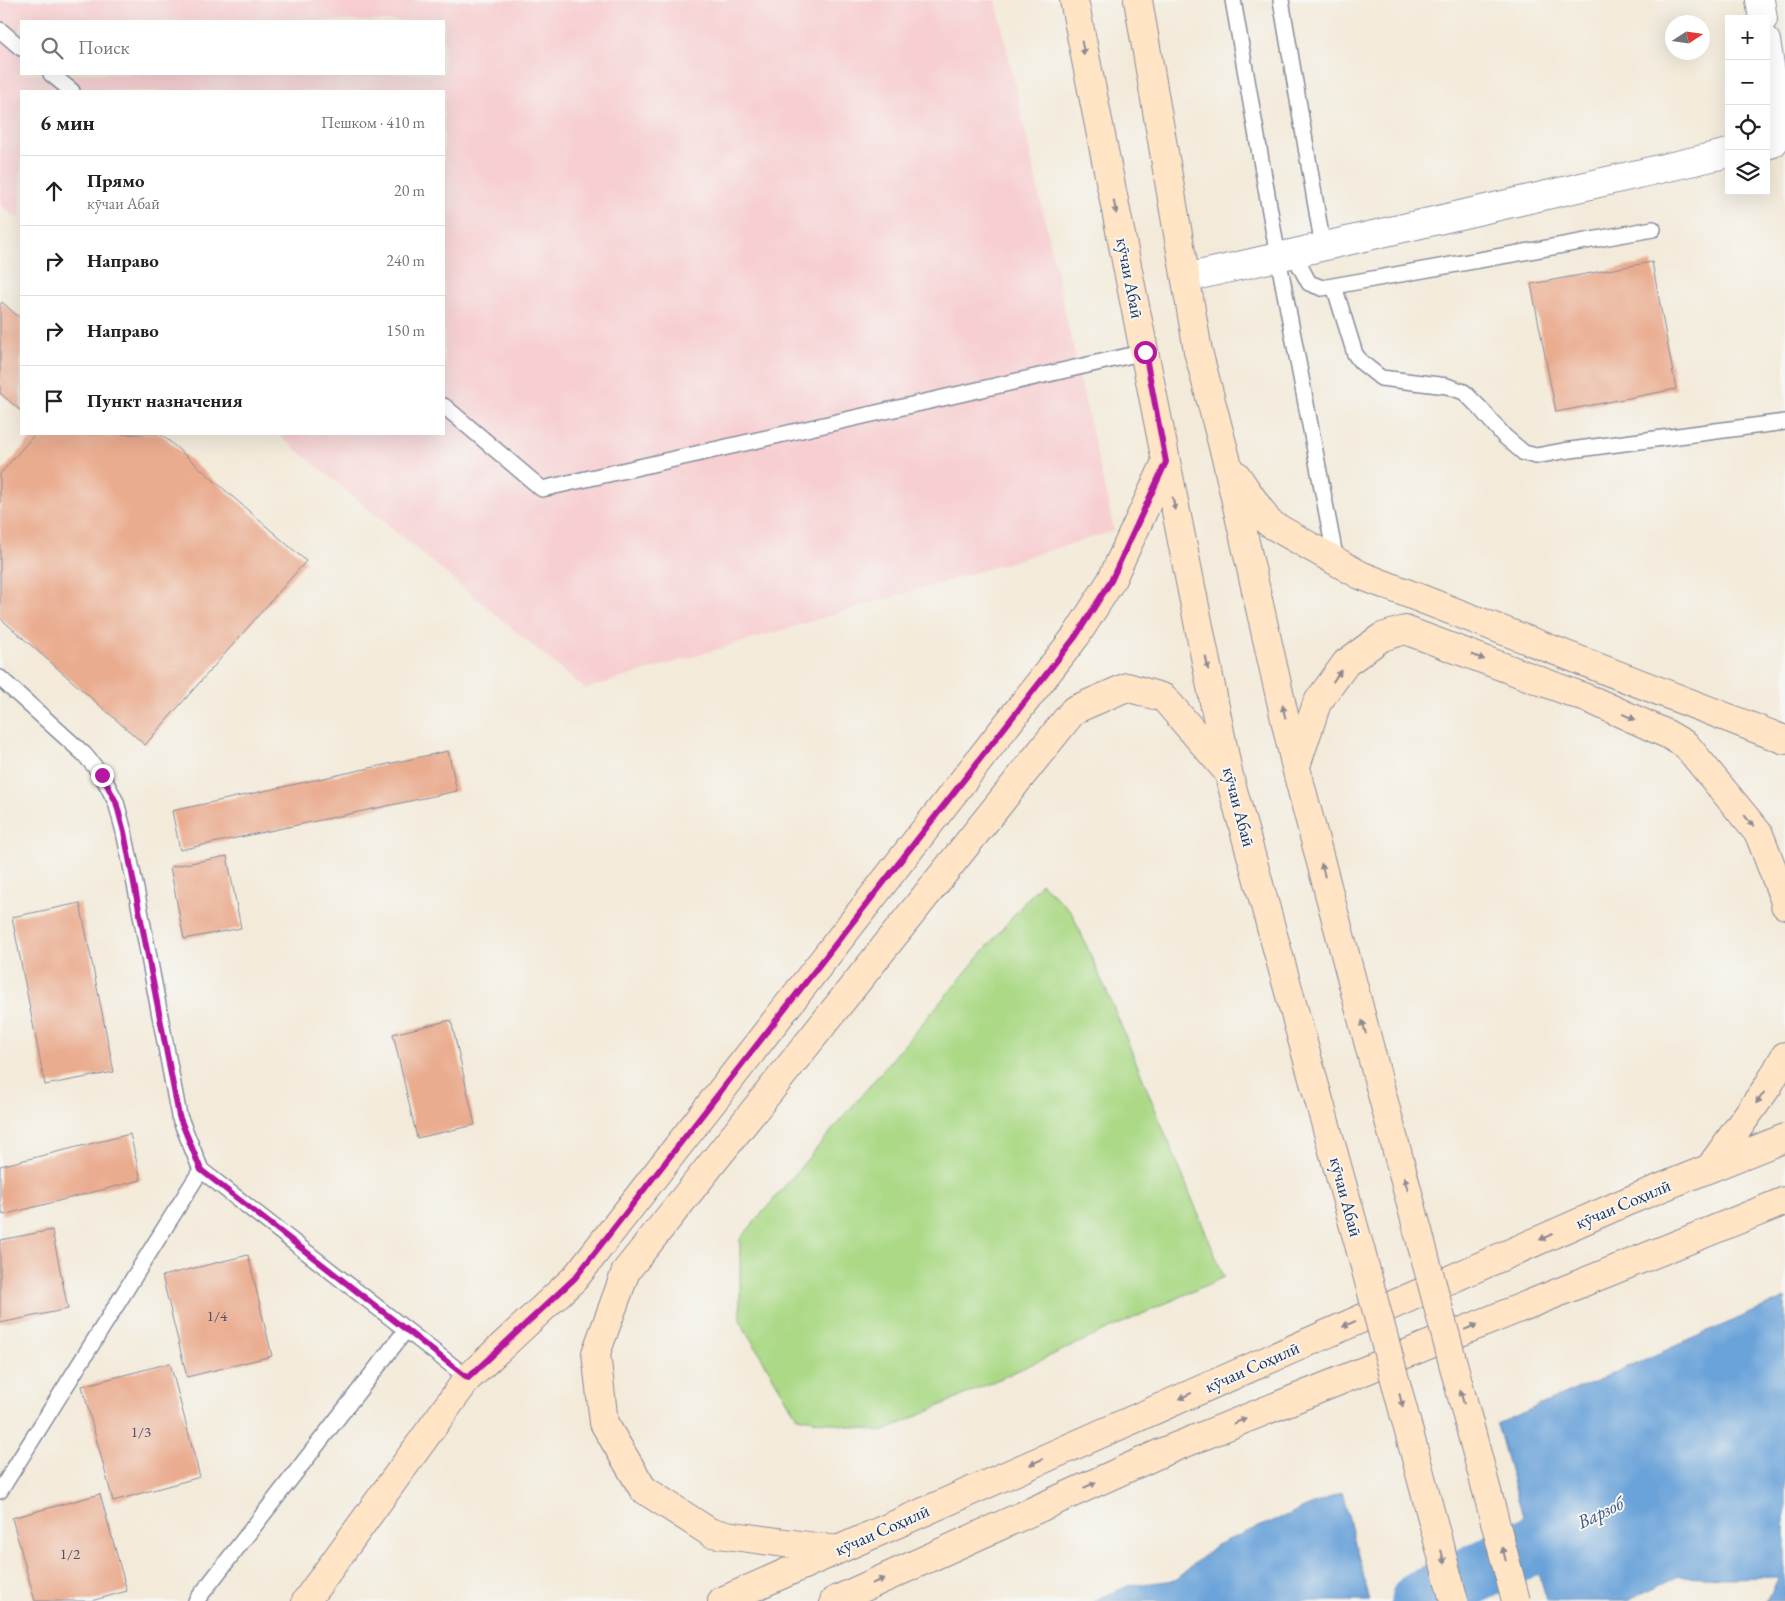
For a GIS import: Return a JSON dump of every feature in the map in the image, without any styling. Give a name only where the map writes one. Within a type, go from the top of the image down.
[{"type":"main road","name":"кӯчаи Абаӣ","points":[[1074,0],[1228,772],[1361,1252],[1454,1601]]},
{"type":"main road","points":[[1138,0],[1198,351],[1228,462],[1296,768],[1516,1601]]},
{"type":"main road","points":[[306,1601],[468,1378],[575,1278],[1076,636],[1111,581],[1166,462]]},
{"type":"main road","points":[[1228,462],[1269,523],[1360,575],[1785,740]]},
{"type":"main road","points":[[1296,768],[1317,703],[1346,663],[1382,637],[1405,630],[1594,701],[1667,734],[1686,745],[1758,834],[1785,905]]},
{"type":"main road","points":[[838,1550],[711,1533],[643,1489],[604,1423],[596,1353],[626,1271],[1074,710],[1126,687],[1164,698],[1228,772]]},
{"type":"main road","points":[[1711,1166],[1768,1086],[1785,1056]]},
{"type":"main road","name":"кӯчаи Соҳилӣ","points":[[722,1601],[1628,1201],[1711,1166],[1785,1138]]},
{"type":"main road","points":[[834,1601],[1163,1452],[1785,1201]]},
{"type":"street","points":[[1760,0],[1762,15]]},
{"type":"street","points":[[1769,60],[1780,126],[1779,135],[1770,144]]},
{"type":"street","points":[[1186,278],[1725,154]]},
{"type":"lane","points":[[1233,0],[1286,255],[1336,561]]},
{"type":"lane","points":[[1281,0],[1323,247]]},
{"type":"lane","points":[[0,30],[20,47]]},
{"type":"lane","points":[[52,75],[71,90]]},
{"type":"lane","points":[[1286,255],[1309,283],[1322,288],[1653,229]]},
{"type":"lane","points":[[1334,286],[1355,354],[1361,362],[1381,378],[1448,386],[1464,392],[1504,436],[1524,453],[1536,456],[1785,422]]},
{"type":"lane","points":[[445,407],[542,489],[1145,352]]},
{"type":"lane","points":[[0,678],[84,754],[102,775],[116,802],[137,894],[179,1116],[201,1170],[468,1378]]},
{"type":"lane","points":[[0,1492],[201,1170]]},
{"type":"lane","points":[[196,1601],[406,1330]]},
{"type":"shaded area","points":[[0,0],[996,0],[1114,531],[585,689],[279,435],[445,435],[445,90],[20,90],[20,220],[0,204]]},
{"type":"green space","points":[[1041,883],[1071,911],[1113,1006],[1224,1277],[882,1432],[797,1417],[740,1321],[740,1239]]},
{"type":"water","points":[[1785,1298],[1785,1601],[1767,1601],[1779,1577],[1724,1578],[1679,1576],[1628,1601],[1547,1601],[1497,1424]]},
{"type":"water","points":[[1342,1492],[1370,1601],[1094,1601],[1128,1586],[1175,1580],[1216,1545]]},
{"type":"building","points":[[1652,262],[1676,389],[1556,412],[1531,284]]},
{"type":"building","points":[[2,302],[20,318],[20,410],[0,393],[0,305]]},
{"type":"building","points":[[34,435],[162,435],[306,561],[145,745],[0,618],[0,474]]},
{"type":"building","points":[[448,751],[457,791],[180,850],[172,811]]},
{"type":"building","points":[[227,856],[241,928],[184,939],[170,867]]},
{"type":"building","points":[[80,903],[114,1072],[45,1085],[12,917]]},
{"type":"building","points":[[451,1020],[475,1125],[417,1138],[393,1034]]},
{"type":"building","points":[[130,1134],[141,1180],[3,1215],[0,1202],[0,1166]]},
{"type":"building","points":[[52,1230],[68,1309],[0,1323],[0,1240]]},
{"type":"building","points":[[248,1255],[272,1356],[187,1377],[162,1276]]},
{"type":"building","points":[[170,1363],[200,1477],[113,1501],[82,1386]]},
{"type":"building","points":[[100,1494],[127,1591],[91,1601],[35,1601],[12,1518]]},
{"type":"waterway","name":"Варзоб","points":[[1420,1601],[1604,1510]]},
{"type":"route","points":[[102,775],[116,802],[124,832],[179,1116],[201,1170],[468,1378],[575,1278],[1076,636],[1111,581],[1166,462],[1145,352]]}]
